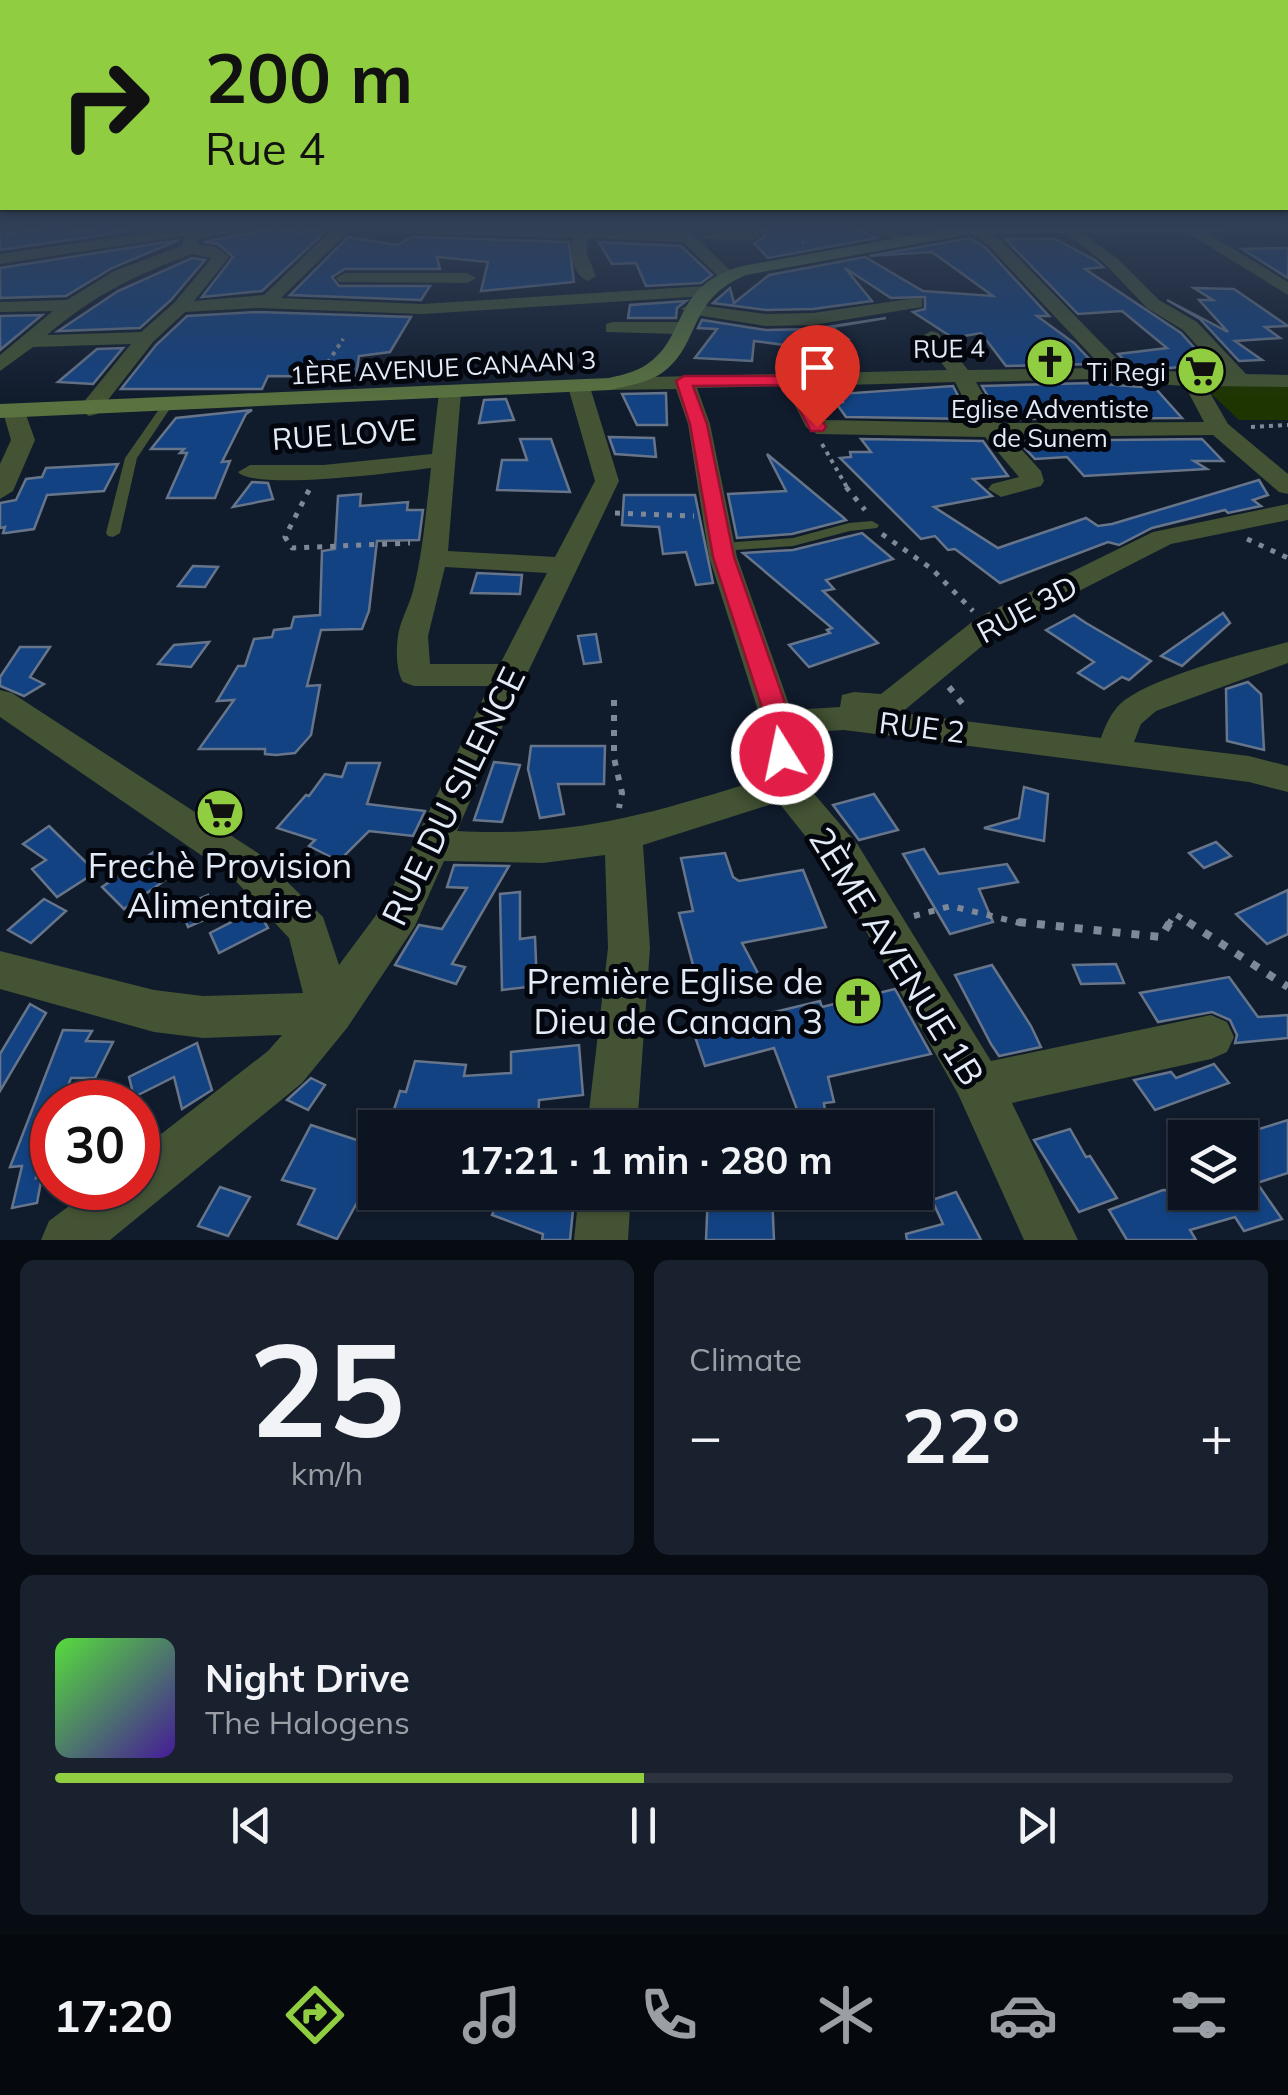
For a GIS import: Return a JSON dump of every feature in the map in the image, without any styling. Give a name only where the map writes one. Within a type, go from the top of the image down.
[{"type":"main road","name":"1ÈRE AVENUE CANAAN 3","points":[[7,412],[595,385],[635,377],[661,363],[690,309],[716,284]]},
{"type":"street","points":[[0,364],[72,305],[107,284]]},
{"type":"street","points":[[89,409],[146,338],[199,284]]},
{"type":"street","points":[[258,303],[270,299],[285,284]]},
{"type":"street","points":[[465,307],[467,284]]},
{"type":"street","points":[[1034,284],[1121,375]]},
{"type":"street","points":[[1133,284],[1153,304],[1190,326],[1241,381]]},
{"type":"street","points":[[180,307],[258,303],[312,308],[465,307],[706,291]]},
{"type":"street","points":[[690,309],[766,320],[797,320],[916,303]]},
{"type":"street","points":[[0,307],[72,305]]},
{"type":"street","points":[[613,328],[679,328]]},
{"type":"street","points":[[931,337],[962,375],[992,431],[1032,476],[1032,480],[1001,489]]},
{"type":"street","points":[[28,341],[146,338]]},
{"type":"street","name":"RUE 4","points":[[595,385],[962,375],[1288,381]]},
{"type":"street","points":[[792,380],[817,427],[992,431],[1219,428]]},
{"type":"street","points":[[1192,380],[1219,428],[1288,487]]},
{"type":"street","name":"2ÈME AVENUE 1B","points":[[684,381],[698,424],[719,531],[780,723],[785,785],[844,856],[979,1087],[1051,1240]]},
{"type":"street","name":"RUE DU SILENCE","points":[[160,1167],[285,1067],[331,1012],[400,914],[490,716],[606,481],[595,385]]},
{"type":"street","points":[[450,392],[427,592],[413,636],[414,675],[513,675]]},
{"type":"street","points":[[0,491],[23,440],[7,412]]},
{"type":"street","name":"RUE LOVE","points":[[250,472],[323,472],[441,460]]},
{"type":"street","name":"RUE 3D","points":[[780,723],[850,702],[888,706],[988,625],[1163,538],[1288,512]]},
{"type":"street","points":[[433,550],[565,566]]},
{"type":"street","points":[[1115,753],[1117,734],[1134,711],[1172,692],[1288,652]]},
{"type":"street","points":[[0,701],[244,864],[308,930],[331,1012],[203,1016],[154,1011],[0,970]]},
{"type":"street","name":"RUE 2","points":[[780,723],[844,718],[1249,769],[1288,779]]},
{"type":"street","points":[[433,845],[498,849],[579,844],[623,836],[759,794],[780,723]]},
{"type":"street","points":[[614,1110],[629,948],[623,836]]},
{"type":"street","points":[[979,1087],[1212,1037]]},
{"type":"street","name":"RUE DU SILENCE","points":[[68,1240],[106,1210]]},
{"type":"street","points":[[601,1240],[604,1210]]},
{"type":"lane","points":[[113,533],[130,458],[166,406]]},
{"type":"lane","points":[[719,531],[794,542],[872,525]]},
{"type":"path","points":[[306,398],[345,336]]},
{"type":"path","points":[[817,427],[837,475],[862,504],[872,525],[902,552],[932,569],[988,625]]},
{"type":"path","points":[[323,472],[302,498],[286,537],[292,548],[433,550]]},
{"type":"path","points":[[592,512],[719,531]]},
{"type":"path","points":[[1223,524],[1288,558]]},
{"type":"path","points":[[953,680],[948,689],[995,736]]},
{"type":"path","points":[[614,700],[620,728],[613,753],[622,777],[624,798],[618,813],[623,836]]},
{"type":"path","points":[[883,924],[951,906],[1033,926],[1160,936],[1175,914],[1288,987]]},
{"type":"green space","points":[[1288,385],[1288,420],[1239,420],[1203,386]]},
{"type":"building","points":[[0,284],[86,284],[66,296],[0,298]]},
{"type":"building","points":[[134,284],[185,284],[140,328],[58,331]]},
{"type":"building","points":[[212,284],[270,284],[262,291],[202,297]]},
{"type":"building","points":[[301,284],[430,286],[421,300],[290,295]]},
{"type":"building","points":[[483,284],[555,284],[481,291]]},
{"type":"building","points":[[758,284],[858,284],[872,301],[766,310],[713,303],[730,288],[734,303]]},
{"type":"building","points":[[869,284],[911,284],[923,291],[993,296],[976,284],[1019,284],[1049,316],[1037,316],[1074,343],[1094,364],[1006,366],[981,333],[953,338],[913,312],[925,309],[925,297],[891,298]]},
{"type":"building","points":[[1049,284],[1107,284],[1181,333],[1208,363],[1171,368],[1129,365],[1118,354],[1167,348],[1122,311],[1078,314]]},
{"type":"building","points":[[1194,288],[1234,289],[1288,326],[1265,327],[1280,338],[1235,341],[1262,360],[1239,361],[1200,319],[1167,300],[1228,332],[1199,300],[1213,300]]},
{"type":"building","points":[[686,301],[677,308],[676,318],[628,318],[630,305]]},
{"type":"building","points":[[258,312],[411,317],[390,352],[359,356],[356,377],[268,376],[262,389],[121,389],[156,345],[187,316]]},
{"type":"building","points":[[42,315],[0,350],[0,316]]},
{"type":"building","points":[[886,318],[832,327],[848,339],[808,346],[820,364],[799,365],[784,345],[754,341],[752,361],[695,358],[717,329],[698,328],[702,320],[766,330],[814,329]]},
{"type":"building","points":[[123,348],[93,384],[58,382],[97,349]]},
{"type":"building","points":[[1090,383],[1155,388],[1182,418],[1001,419],[982,386]]},
{"type":"building","points":[[953,386],[970,419],[846,417],[836,403],[843,402],[839,394]]},
{"type":"building","points":[[666,393],[667,425],[637,425],[622,394]]},
{"type":"building","points":[[506,399],[514,420],[479,423],[484,400]]},
{"type":"building","points":[[252,410],[246,414],[222,462],[230,461],[215,498],[167,498],[187,453],[180,453],[184,449],[151,449],[176,418]]},
{"type":"building","points":[[609,437],[654,438],[656,457],[615,454]]},
{"type":"building","points":[[520,439],[551,439],[570,492],[497,490],[502,460],[527,460]]},
{"type":"building","points":[[861,439],[983,441],[1008,476],[973,479],[992,496],[934,507],[998,548],[1086,518],[1098,526],[1112,524],[1259,480],[1268,495],[1253,500],[1261,506],[1228,513],[1225,510],[1152,528],[1119,545],[1108,542],[1000,583],[955,549],[948,550],[935,536],[921,539],[840,458],[851,457],[850,452],[871,452]]},
{"type":"building","points":[[1202,439],[1223,461],[1194,461],[1207,469],[1084,476],[1067,457],[1035,459],[1018,441]]},
{"type":"building","points":[[767,454],[846,520],[792,534],[737,538],[728,494],[786,491]]},
{"type":"building","points":[[118,464],[104,491],[47,495],[34,529],[3,533],[5,527],[0,528],[0,503],[16,500],[26,479],[42,477],[46,468]]},
{"type":"building","points":[[252,482],[268,483],[273,499],[233,507]]},
{"type":"building","points":[[361,494],[360,506],[408,502],[407,510],[423,510],[419,540],[377,541],[369,611],[362,629],[321,630],[307,686],[320,685],[311,735],[295,753],[199,749],[234,700],[217,701],[238,666],[245,666],[254,639],[272,637],[274,630],[291,628],[294,617],[320,615],[322,551],[335,549],[338,496]]},
{"type":"building","points":[[624,495],[695,495],[713,583],[696,585],[686,552],[663,554],[659,527],[622,525]]},
{"type":"building","points":[[862,533],[893,559],[826,580],[834,589],[823,591],[878,643],[809,667],[789,645],[830,633],[827,630],[832,628],[743,553],[793,550]]},
{"type":"building","points":[[193,566],[218,567],[205,587],[178,586]]},
{"type":"building","points":[[477,573],[522,575],[520,594],[471,593]]},
{"type":"building","points":[[1223,613],[1230,623],[1182,666],[1161,656]]},
{"type":"building","points":[[1074,615],[1151,661],[1129,680],[1122,677],[1104,689],[1078,673],[1094,662],[1046,630]]},
{"type":"building","points":[[596,634],[601,662],[584,664],[578,636]]},
{"type":"building","points":[[209,642],[191,667],[158,664],[174,645]]},
{"type":"building","points":[[20,647],[50,647],[30,677],[44,684],[24,696],[0,686],[0,677]]},
{"type":"building","points":[[1248,682],[1261,694],[1264,750],[1227,741],[1226,689]]},
{"type":"building","points":[[531,746],[605,746],[604,784],[558,784],[564,814],[540,818],[528,769]]},
{"type":"building","points":[[494,762],[520,765],[502,822],[474,820]]},
{"type":"building","points":[[347,763],[380,763],[367,804],[425,811],[413,836],[369,831],[339,861],[309,846],[315,840],[277,828],[325,774],[342,777]]},
{"type":"building","points":[[1024,787],[1048,794],[1044,841],[984,828],[1019,818]]},
{"type":"building","points":[[874,794],[898,830],[859,840],[833,805]]},
{"type":"building","points":[[49,826],[96,872],[57,897],[32,869],[46,860],[23,844]]},
{"type":"building","points":[[1216,842],[1231,856],[1204,868],[1189,853]]},
{"type":"building","points":[[158,849],[181,869],[124,909],[102,887]]},
{"type":"building","points":[[924,849],[939,874],[1007,864],[1018,882],[979,889],[993,922],[950,934],[903,854]]},
{"type":"building","points":[[725,853],[733,877],[739,881],[803,870],[826,927],[742,943],[760,977],[700,998],[686,967],[693,965],[679,913],[693,911],[681,858]]},
{"type":"building","points":[[454,865],[509,866],[452,964],[465,967],[456,984],[395,965],[419,925],[442,929],[467,888],[447,887]]},
{"type":"building","points":[[1288,890],[1288,934],[1267,944],[1236,914]]},
{"type":"building","points":[[520,892],[520,939],[535,937],[537,986],[502,990],[500,894]]},
{"type":"building","points":[[208,895],[215,915],[188,927],[181,907]]},
{"type":"building","points":[[44,899],[66,911],[31,943],[8,930]]},
{"type":"building","points":[[257,909],[268,928],[219,953],[210,933]]},
{"type":"building","points":[[1116,964],[1124,983],[1081,984],[1073,965]]},
{"type":"building","points":[[992,965],[1041,1047],[999,1056],[991,1044],[955,975]]},
{"type":"building","points":[[1229,977],[1258,1017],[1288,1015],[1288,1038],[1235,1043],[1237,1035],[1230,1020],[1212,1012],[1158,1022],[1140,993]]},
{"type":"building","points":[[895,989],[931,1054],[828,1077],[834,1102],[824,1103],[825,1110],[797,1110],[774,1048],[705,1066],[693,1031],[717,1025],[718,1034],[765,1021],[762,1015],[820,1001],[822,1007]]},
{"type":"building","points":[[30,1004],[46,1013],[0,1091],[0,1054]]},
{"type":"building","points":[[63,1030],[92,1031],[86,1041],[113,1042],[95,1078],[44,1080]]},
{"type":"building","points":[[197,1043],[212,1090],[182,1109],[174,1077],[160,1084],[160,1080],[129,1077]]},
{"type":"building","points":[[579,1045],[583,1095],[539,1100],[539,1110],[394,1110],[400,1091],[406,1092],[415,1061],[466,1065],[464,1076],[511,1073],[511,1052]]},
{"type":"building","points":[[1214,1064],[1229,1083],[1155,1110],[1134,1080],[1171,1072],[1176,1078]]},
{"type":"building","points":[[311,1078],[325,1085],[308,1110],[287,1100]]},
{"type":"building","points":[[30,1115],[30,1204],[12,1208],[22,1166],[10,1167]]},
{"type":"building","points":[[1288,1120],[1288,1173],[1258,1183],[1258,1129]]},
{"type":"building","points":[[311,1125],[358,1140],[358,1201],[337,1239],[298,1224],[315,1189],[282,1180]]},
{"type":"building","points":[[1070,1129],[1117,1198],[1079,1212],[1034,1140]]},
{"type":"building","points":[[1258,1184],[1282,1219],[1244,1231],[1235,1217],[1190,1230],[1196,1240],[1127,1240],[1109,1210],[1168,1190],[1168,1210],[1258,1210]]},
{"type":"building","points":[[220,1187],[250,1197],[228,1236],[198,1226]]},
{"type":"building","points":[[956,1192],[981,1240],[907,1240],[906,1234],[943,1224],[933,1200]]},
{"type":"building","points":[[494,1210],[573,1210],[570,1240],[542,1240],[543,1234],[492,1215]]},
{"type":"building","points":[[707,1210],[773,1210],[774,1240],[706,1240]]},
{"type":"place","name":"Eglise Adventiste de Sunem","points":[[1050,362]]},
{"type":"place","name":"Ti Regi","points":[[1201,371]]},
{"type":"place","name":"Frechè Provision Alimentaire","points":[[220,813]]},
{"type":"place","name":"Première Eglise de Dieu de Canaan 3","points":[[858,1001]]},
{"type":"route","points":[[782,754],[780,723],[723,557],[698,424],[684,381],[792,380],[817,427]]}]
